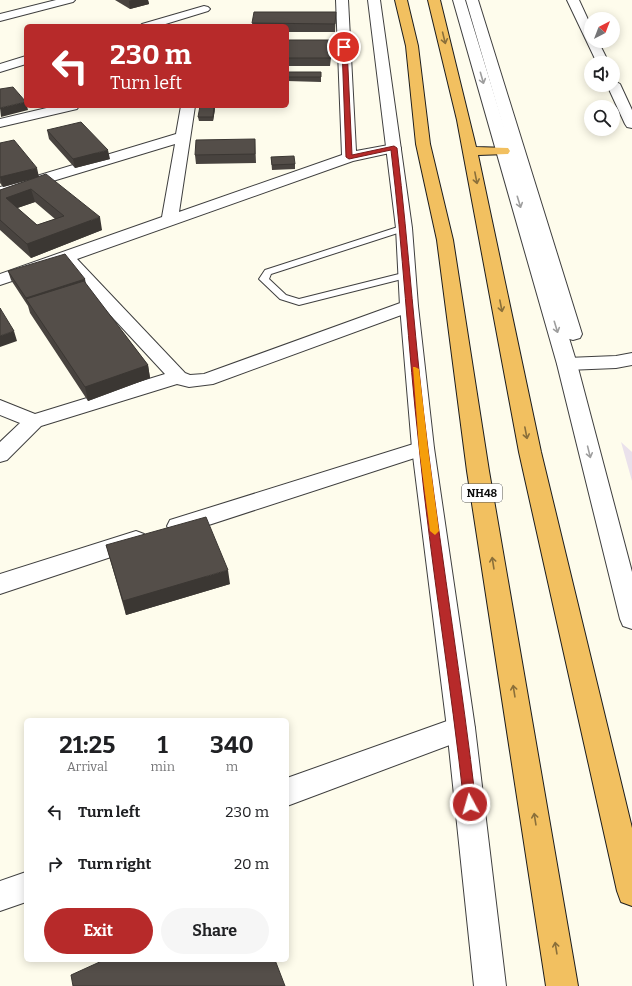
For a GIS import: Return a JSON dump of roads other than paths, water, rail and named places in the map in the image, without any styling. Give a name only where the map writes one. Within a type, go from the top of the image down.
[{"type":"highway","name":"NH48","points":[[401,0],[412,46],[423,144],[445,240],[478,471],[562,986]]},
{"type":"highway","points":[[434,0],[470,151],[530,452],[632,891]]},
{"type":"highway","points":[[470,151],[504,151]]},
{"type":"street","points":[[0,18],[69,0]]},
{"type":"street","points":[[342,0],[349,157]]},
{"type":"street","points":[[374,0],[404,228],[409,306],[423,448],[461,728],[490,986]]},
{"type":"street","points":[[459,0],[567,364],[632,619]]},
{"type":"street","points":[[472,0],[573,334]]},
{"type":"street","points":[[573,0],[584,23]]},
{"type":"street","points":[[153,24],[204,10]]},
{"type":"street","points":[[0,68],[24,61]]},
{"type":"street","points":[[617,92],[632,124]]},
{"type":"street","points":[[0,123],[64,108]]},
{"type":"street","points":[[170,219],[188,108]]},
{"type":"street","points":[[0,192],[184,137]]},
{"type":"street","points":[[0,280],[349,157],[394,148]]},
{"type":"street","points":[[65,256],[178,377],[188,381],[206,380],[409,306]]},
{"type":"street","points":[[567,364],[616,362],[632,358]]},
{"type":"street","points":[[0,455],[34,421],[178,377]]},
{"type":"street","points":[[0,406],[34,421]]},
{"type":"street","points":[[0,584],[423,448]]},
{"type":"street","points":[[289,791],[461,728]]},
{"type":"street","points":[[0,896],[24,888]]},
{"type":"lane","points":[[404,228],[268,272],[264,279],[281,298],[291,302],[299,302],[407,275]]}]
